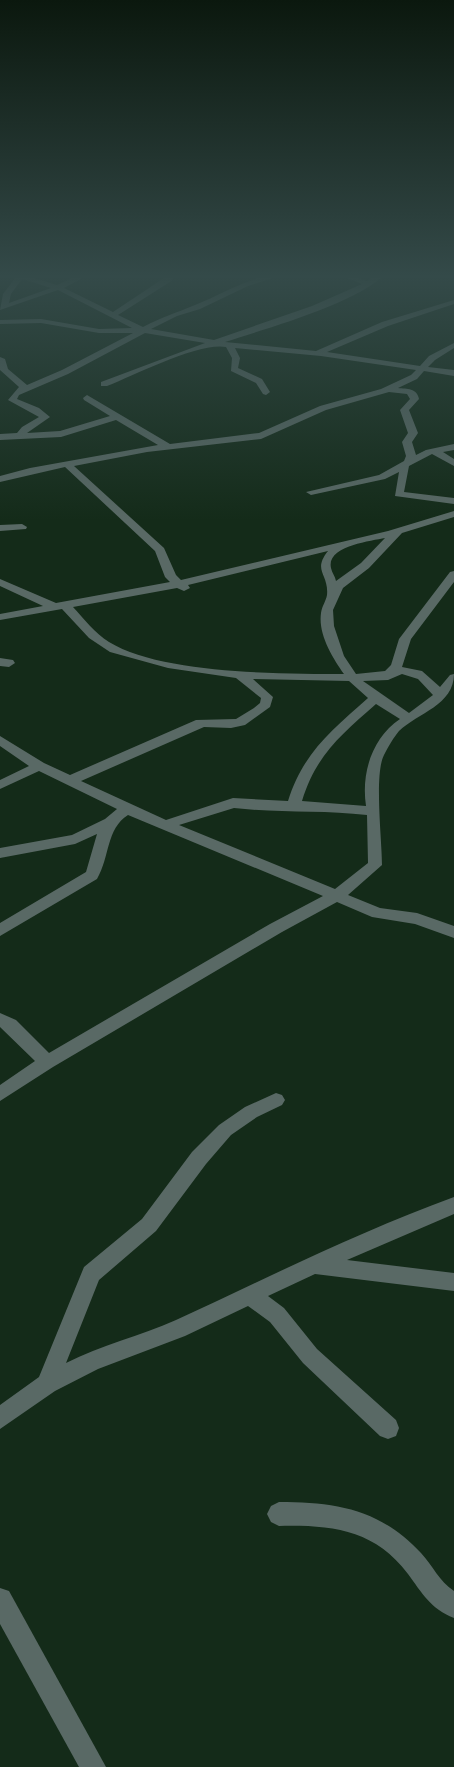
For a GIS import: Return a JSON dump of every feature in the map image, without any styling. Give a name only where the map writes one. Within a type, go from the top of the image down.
[{"type":"street","points":[[16,393],[65,372],[94,356]]},
{"type":"street","points":[[104,384],[177,356]]},
{"type":"street","points":[[235,356],[234,369],[259,381],[267,392]]},
{"type":"street","points":[[335,356],[454,373]]},
{"type":"street","points":[[1,477],[168,446],[261,436],[323,408],[388,389],[414,377],[435,356]]},
{"type":"street","points":[[1,359],[4,370],[24,387],[13,397],[14,401],[36,410],[45,417],[21,435]]},
{"type":"street","points":[[388,389],[410,392],[415,399],[404,410],[413,432],[407,442],[411,456],[407,462],[399,494],[454,501]]},
{"type":"street","points":[[87,398],[119,416],[147,436],[168,446]]},
{"type":"street","points":[[0,437],[61,434],[119,416]]},
{"type":"street","points":[[311,492],[382,477],[407,462],[435,451],[454,447]]},
{"type":"street","points":[[435,451],[454,464]]},
{"type":"street","points":[[68,465],[160,550],[171,577],[184,588]]},
{"type":"street","points":[[0,617],[58,605],[184,588],[454,514]]},
{"type":"street","points":[[0,528],[22,527]]},
{"type":"street","points":[[402,530],[379,547],[368,563],[346,577],[333,597],[326,617],[333,646],[352,677],[372,695],[409,719]]},
{"type":"street","points":[[333,597],[330,577],[325,567],[326,561],[340,544]]},
{"type":"street","points":[[294,804],[299,785],[315,754],[391,673],[402,656],[405,639],[454,574]]},
{"type":"street","points":[[0,582],[58,605],[96,638],[116,650],[169,664],[239,674],[352,677],[403,670],[422,676],[439,695]]},
{"type":"street","points":[[69,781],[201,723],[212,721],[233,724],[246,719],[266,704],[267,697],[239,674]]},
{"type":"street","points":[[0,1094],[47,1062],[276,928],[336,896],[375,865],[374,811],[370,792],[375,757],[394,729],[435,702],[454,678]]},
{"type":"street","points":[[0,740],[39,766],[127,809],[377,914],[417,919],[454,932]]},
{"type":"street","points":[[0,785],[39,766]]},
{"type":"street","points":[[165,825],[233,803],[259,806],[294,804],[374,811]]},
{"type":"street","points":[[0,853],[75,839],[109,823],[127,809]]},
{"type":"street","points":[[0,930],[92,875],[109,823]]},
{"type":"street","points":[[0,1020],[7,1035],[47,1062]]},
{"type":"street","points":[[47,1384],[91,1274],[149,1225],[199,1158],[225,1130],[251,1112],[276,1100]]},
{"type":"street","points":[[0,1418],[47,1384],[92,1361],[204,1317],[248,1294],[454,1205]]},
{"type":"street","points":[[313,1265],[454,1282]]},
{"type":"street","points":[[248,1294],[277,1315],[310,1356],[388,1428]]},
{"type":"street","points":[[279,1514],[350,1518],[376,1530],[412,1562],[435,1592],[454,1606]]},
{"type":"street","points":[[0,1600],[93,1767]]}]
